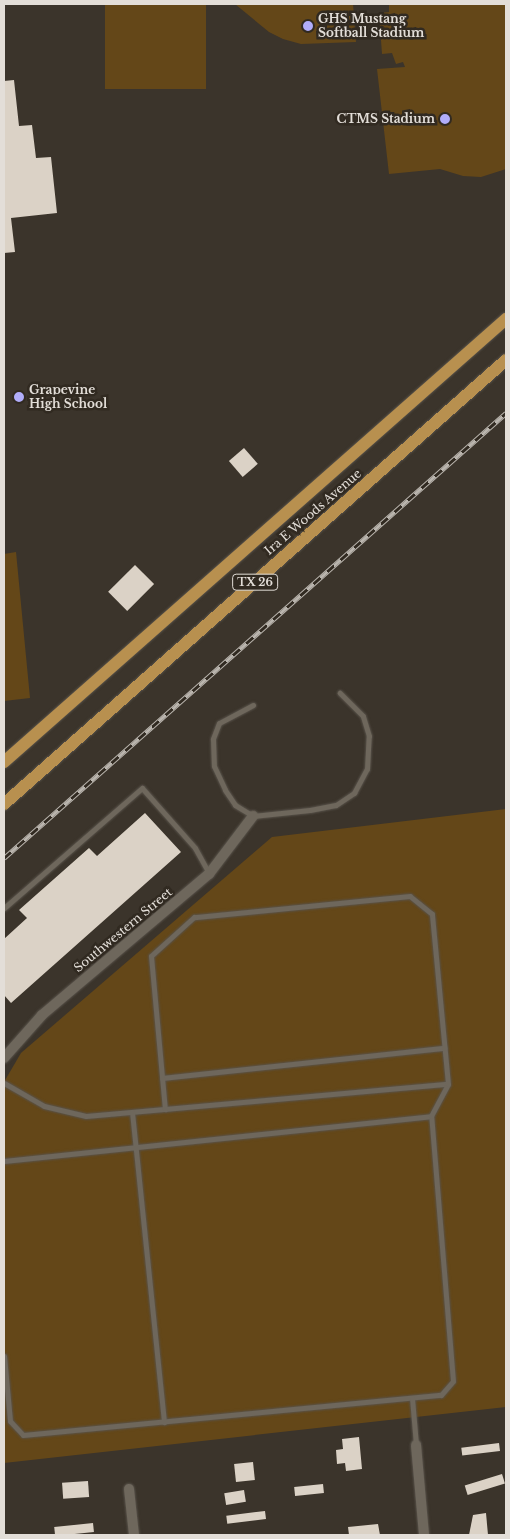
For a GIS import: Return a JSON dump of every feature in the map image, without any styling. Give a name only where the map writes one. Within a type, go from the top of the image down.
[{"type":"main road","name":"Ira E Woods Avenue","points":[[4,762],[506,318]]},
{"type":"main road","name":"Ira E Woods Avenue","points":[[4,804],[506,360]]},
{"type":"street","name":"Southwestern Street","points":[[4,1058],[42,1015],[209,874],[253,816]]},
{"type":"street","points":[[416,1445],[424,1535]]},
{"type":"street","points":[[129,1489],[134,1535]]},
{"type":"lane","points":[[252,705],[219,723],[213,738],[214,766],[225,790],[236,804],[253,816],[336,805],[354,793],[367,769],[369,736],[363,716],[340,694]]},
{"type":"lane","points":[[4,908],[142,788],[195,848],[209,874]]},
{"type":"lane","points":[[4,1356],[10,1422],[23,1435],[441,1395],[453,1381],[431,1116],[448,1084],[432,914],[410,896],[194,917],[151,956],[165,1109]]},
{"type":"lane","points":[[162,1078],[444,1048]]},
{"type":"lane","points":[[4,1083],[44,1106],[86,1116],[448,1084]]},
{"type":"lane","points":[[132,1112],[164,1422]]},
{"type":"lane","points":[[4,1161],[431,1116]]},
{"type":"lane","points":[[412,1398],[416,1445]]},
{"type":"shaded area","points":[[105,4],[206,4],[206,89],[105,89]]},
{"type":"shaded area","name":"GHS Mustang Softball Stadium","points":[[235,4],[353,4],[356,42],[301,44],[283,39],[269,32]]},
{"type":"shaded area","name":"CTMS Stadium","points":[[389,4],[506,4],[506,169],[481,177],[463,176],[440,169],[389,174],[377,69],[405,67],[403,62],[396,64],[392,53],[382,54],[379,13],[389,12]]},
{"type":"shaded area","points":[[16,552],[30,698],[4,701],[4,554]]},
{"type":"shaded area","points":[[506,809],[506,1407],[4,1463],[4,1082],[21,1053],[272,837]]},
{"type":"building","points":[[14,80],[19,126],[32,125],[36,158],[51,157],[57,213],[11,218],[15,252],[4,253],[4,81]]},
{"type":"building","points":[[244,448],[258,464],[243,477],[229,461]]},
{"type":"building","points":[[135,565],[154,584],[127,611],[108,592]]},
{"type":"building","points":[[145,813],[181,852],[11,1003],[4,995],[4,939],[27,918],[19,910],[89,848],[97,856]]},
{"type":"building","points":[[359,1437],[362,1469],[346,1471],[345,1463],[337,1464],[336,1450],[343,1449],[342,1439]]},
{"type":"building","points":[[499,1443],[500,1451],[462,1456],[461,1448]]},
{"type":"building","points":[[253,1462],[255,1480],[236,1482],[234,1464]]},
{"type":"building","points":[[502,1474],[505,1484],[468,1495],[465,1485]]},
{"type":"building","points":[[88,1481],[89,1497],[63,1499],[62,1483]]},
{"type":"building","points":[[323,1484],[324,1493],[295,1496],[294,1487]]},
{"type":"building","points":[[244,1490],[246,1502],[226,1505],[224,1493]]},
{"type":"building","points":[[265,1511],[266,1519],[227,1524],[226,1516]]},
{"type":"building","points":[[486,1513],[488,1535],[469,1535],[473,1515]]},
{"type":"building","points":[[93,1523],[94,1532],[55,1535],[54,1527]]},
{"type":"building","points":[[378,1524],[380,1535],[349,1535],[348,1527]]},
{"type":"railway","points":[[4,858],[506,413]]},
{"type":"place","name":"GHS Mustang Softball Stadium","points":[[308,26]]},
{"type":"place","name":"CTMS Stadium","points":[[445,119]]},
{"type":"place","name":"Grapevine High School","points":[[19,397]]}]
